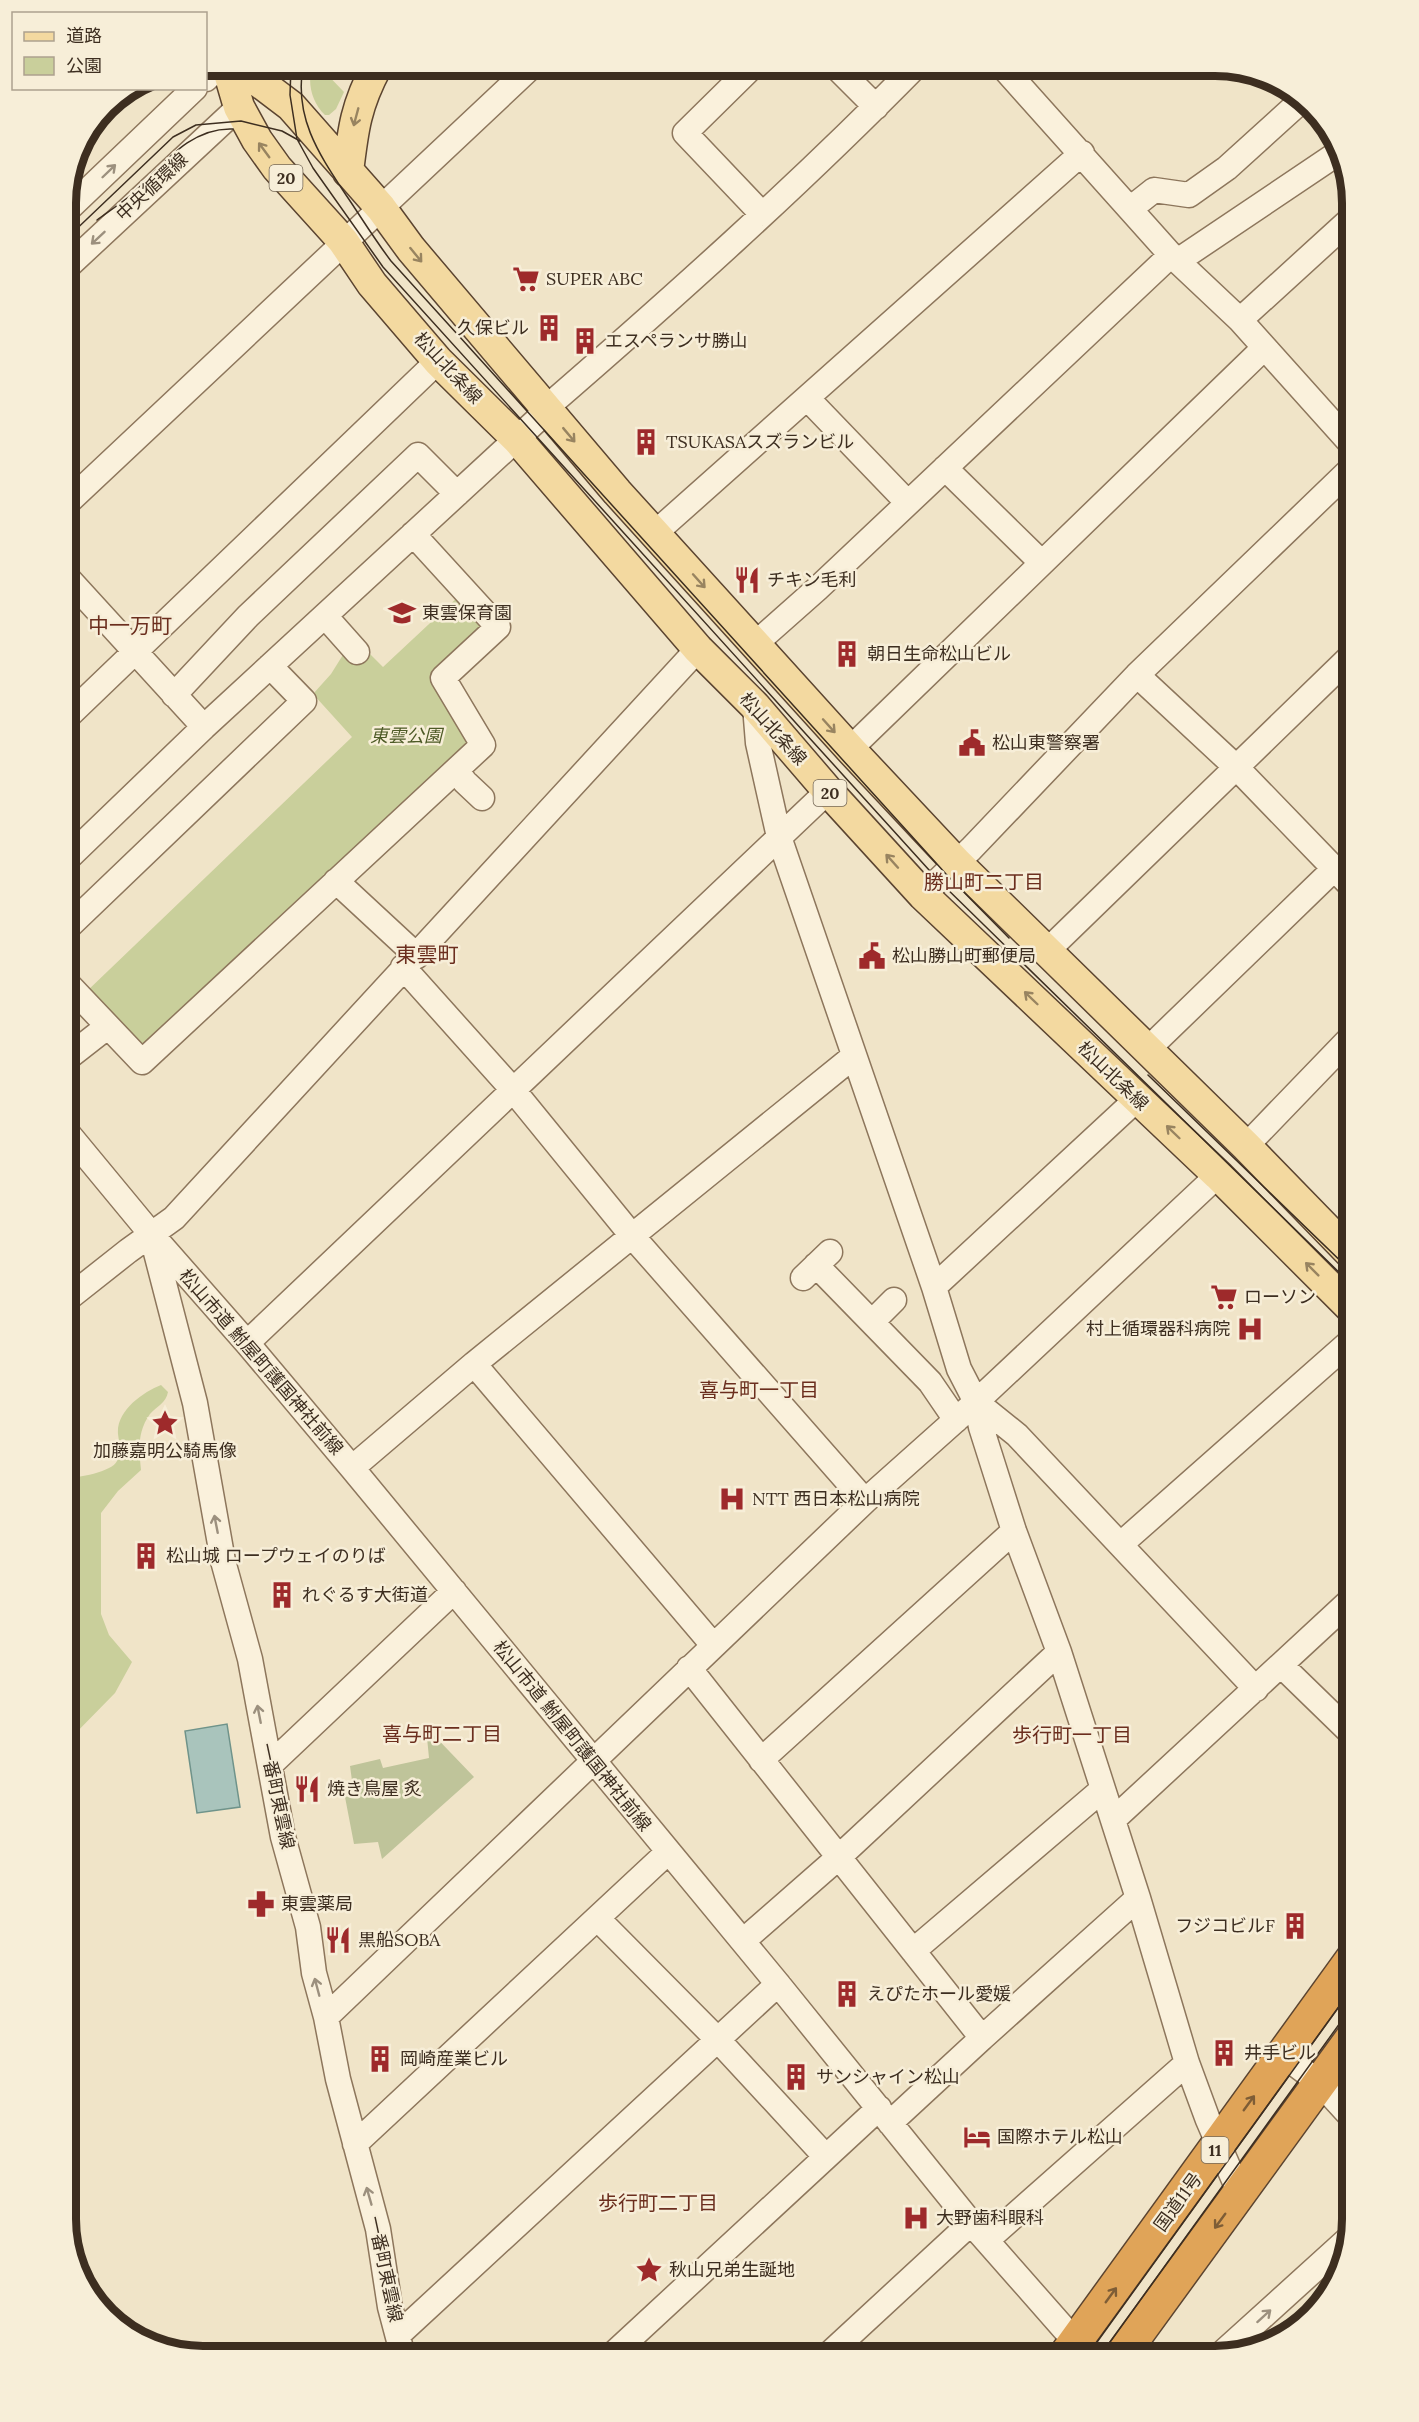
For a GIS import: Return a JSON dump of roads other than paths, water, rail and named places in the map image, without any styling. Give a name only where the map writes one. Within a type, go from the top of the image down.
[{"type":"highway","name":"国道11号","points":[[1080,2346],[1219,2144],[1342,1974]]},
{"type":"highway","points":[[1128,2346],[1342,2052]]},
{"type":"main road","name":"松山北条線","points":[[230,77],[239,107],[257,140],[277,168],[344,241],[372,284],[438,360],[517,439],[698,649],[755,706],[828,791],[923,895],[1218,1175],[1342,1299]]},
{"type":"main road","points":[[239,107],[272,77]]},
{"type":"main road","name":"20","points":[[275,77],[291,106],[381,208],[411,249],[617,492],[850,749],[957,863],[1246,1146],[1342,1245]]},
{"type":"main road","points":[[348,172],[353,124],[362,94],[371,77]]},
{"type":"street","points":[[77,494],[520,77]]},
{"type":"street","points":[[742,77],[685,133],[762,214]]},
{"type":"street","points":[[846,77],[876,107]]},
{"type":"street","points":[[77,850],[204,727],[517,439],[546,408],[726,250],[845,139],[905,77]]},
{"type":"street","points":[[1012,77],[1130,209],[1175,257],[1240,320],[1342,434]]},
{"type":"street","points":[[77,201],[193,90]]},
{"type":"street","points":[[1130,209],[1154,190],[1189,195],[1227,168],[1296,106]]},
{"type":"street","name":"中央循環線","points":[[77,258],[239,107]]},
{"type":"street","points":[[656,533],[1082,153]]},
{"type":"street","points":[[756,643],[1175,257],[1333,156]]},
{"type":"street","points":[[1240,320],[1342,227]]},
{"type":"street","points":[[850,749],[1264,348]]},
{"type":"street","points":[[77,708],[438,360]]},
{"type":"street","points":[[807,398],[908,502]]},
{"type":"street","points":[[174,695],[248,616],[418,455],[457,494]]},
{"type":"street","points":[[945,468],[1042,563]]},
{"type":"street","points":[[923,895],[957,863],[1137,675],[1342,478]]},
{"type":"street","points":[[77,994],[142,1062],[483,745],[443,678],[498,627],[413,534]]},
{"type":"street","points":[[77,588],[204,727]]},
{"type":"street","points":[[325,616],[357,652]]},
{"type":"street","points":[[76,1292],[174,1218],[698,649]]},
{"type":"street","points":[[1047,951],[1342,665]]},
{"type":"street","points":[[77,919],[304,700],[270,666]]},
{"type":"street","points":[[1137,675],[1237,768],[1342,877]]},
{"type":"street","points":[[755,706],[758,743],[779,837],[934,1287],[959,1370],[976,1402],[981,1427],[1014,1532],[1059,1652],[1104,1790],[1187,2063],[1240,2194]]},
{"type":"street","points":[[456,770],[482,798]]},
{"type":"street","points":[[247,1343],[828,791]]},
{"type":"street","points":[[1148,1050],[1334,869]]},
{"type":"street","points":[[336,881],[410,962],[633,1237],[865,1501]]},
{"type":"street","points":[[77,1051],[107,1027]]},
{"type":"street","points":[[1246,1146],[1342,1046]]},
{"type":"street","points":[[352,1468],[474,1364],[854,1056]]},
{"type":"street","points":[[934,1287],[1137,1099]]},
{"type":"street","name":"松山市道 鮒屋町護国神社前線","points":[[77,1144],[152,1236],[247,1343],[454,1591],[1072,2346]]},
{"type":"street","points":[[326,2017],[865,1501],[976,1402],[1218,1175]]},
{"type":"street","name":"一番町東雲線","points":[[152,1236],[195,1403],[223,1561],[250,1659],[283,1837],[308,1927],[314,1972],[326,2017],[338,2079],[378,2229],[390,2307],[401,2345]]},
{"type":"street","points":[[816,1265],[930,1382],[956,1420]]},
{"type":"street","points":[[872,1322],[894,1300]]},
{"type":"street","points":[[1121,1544],[1342,1349]]},
{"type":"street","points":[[474,1364],[713,1645]]},
{"type":"street","points":[[976,1402],[1017,1436],[1256,1689]]},
{"type":"street","points":[[761,1760],[1014,1532]]},
{"type":"street","points":[[270,1765],[454,1591]]},
{"type":"street","points":[[1113,1820],[1342,1609]]},
{"type":"street","points":[[742,1941],[838,1857],[1059,1652]]},
{"type":"street","points":[[1282,1666],[1342,1724]]},
{"type":"street","points":[[689,1668],[982,2038]]},
{"type":"street","points":[[913,1951],[1104,1790]]},
{"type":"street","points":[[355,2144],[668,1852]]},
{"type":"street","points":[[622,2345],[826,2157],[982,2038],[1138,1898]]},
{"type":"street","points":[[597,1918],[718,2040],[826,2157]]},
{"type":"street","points":[[401,2345],[778,1984]]},
{"type":"street","points":[[1284,2056],[1320,2083],[1342,2107]]},
{"type":"street","points":[[987,2240],[1187,2063]]},
{"type":"street","points":[[838,2346],[971,2223]]},
{"type":"street","points":[[1232,2344],[1339,2247]]},
{"type":"water","points":[[227,1724],[240,1807],[197,1813],[185,1731]]},
{"type":"tram line","points":[[291,77],[290,95],[297,139],[313,168],[383,267],[939,881],[1342,1275]]},
{"type":"tram line","points":[[302,77],[302,102],[311,135],[318,150],[391,261],[946,874],[1009,938]]},
{"type":"tram line","points":[[77,229],[173,137],[196,125],[241,121],[282,131],[300,141]]},
{"type":"tram line","points":[[97,220],[131,195],[176,151],[189,142],[217,130],[233,129]]},
{"type":"tram line","points":[[1148,1075],[1342,1262]]},
{"type":"tram line","points":[[1094,2346],[1342,2002]]},
{"type":"tram line","points":[[1107,2346],[1342,2020]]},
{"type":"place","name":"SUPER ABC","points":[[526,279]]},
{"type":"place","name":"久保ビル","points":[[549,328]]},
{"type":"place","name":"エスペランサ勝山","points":[[585,341]]},
{"type":"place","name":"TSUKASAスズランビル","points":[[646,442]]},
{"type":"place","name":"チキン毛利","points":[[747,580]]},
{"type":"place","name":"東雲保育園","points":[[402,613]]},
{"type":"place","name":"朝日生命松山ビル","points":[[847,654]]},
{"type":"place","name":"松山東警察署","points":[[972,743]]},
{"type":"place","name":"松山勝山町郵便局","points":[[872,956]]},
{"type":"place","name":"ローソン","points":[[1224,1297]]},
{"type":"place","name":"村上循環器科病院","points":[[1250,1329]]},
{"type":"place","name":"加藤嘉明公騎馬像","points":[[165,1423]]},
{"type":"place","name":"NTT 西日本松山病院","points":[[732,1499]]},
{"type":"place","name":"松山城 ロープウェイのりば","points":[[146,1556]]},
{"type":"place","name":"れぐるす大街道","points":[[282,1595]]},
{"type":"place","name":"焼き鳥屋 炙","points":[[307,1789]]},
{"type":"place","name":"東雲薬局","points":[[261,1904]]},
{"type":"place","name":"フジコビルF","points":[[1295,1926]]},
{"type":"place","name":"黒船SOBA","points":[[338,1940]]},
{"type":"place","name":"えぴたホール愛媛","points":[[847,1994]]},
{"type":"place","name":"井手ビル","points":[[1224,2053]]},
{"type":"place","name":"岡崎産業ビル","points":[[380,2059]]},
{"type":"place","name":"サンシャイン松山","points":[[796,2077]]},
{"type":"place","name":"国際ホテル松山","points":[[977,2137]]},
{"type":"place","name":"大野歯科眼科","points":[[916,2218]]},
{"type":"place","name":"秋山兄弟生誕地","points":[[649,2270]]},
{"type":"district","name":"中一万町","points":[[130,626]]},
{"type":"district","name":"勝山町二丁目","points":[[984,882]]},
{"type":"district","name":"東雲町","points":[[427,955]]},
{"type":"district","name":"喜与町一丁目","points":[[759,1390]]},
{"type":"district","name":"喜与町二丁目","points":[[442,1734]]},
{"type":"district","name":"歩行町一丁目","points":[[1072,1735]]},
{"type":"district","name":"歩行町二丁目","points":[[658,2203]]},
{"type":"park label","name":"東雲公園","points":[[406,736]]}]
